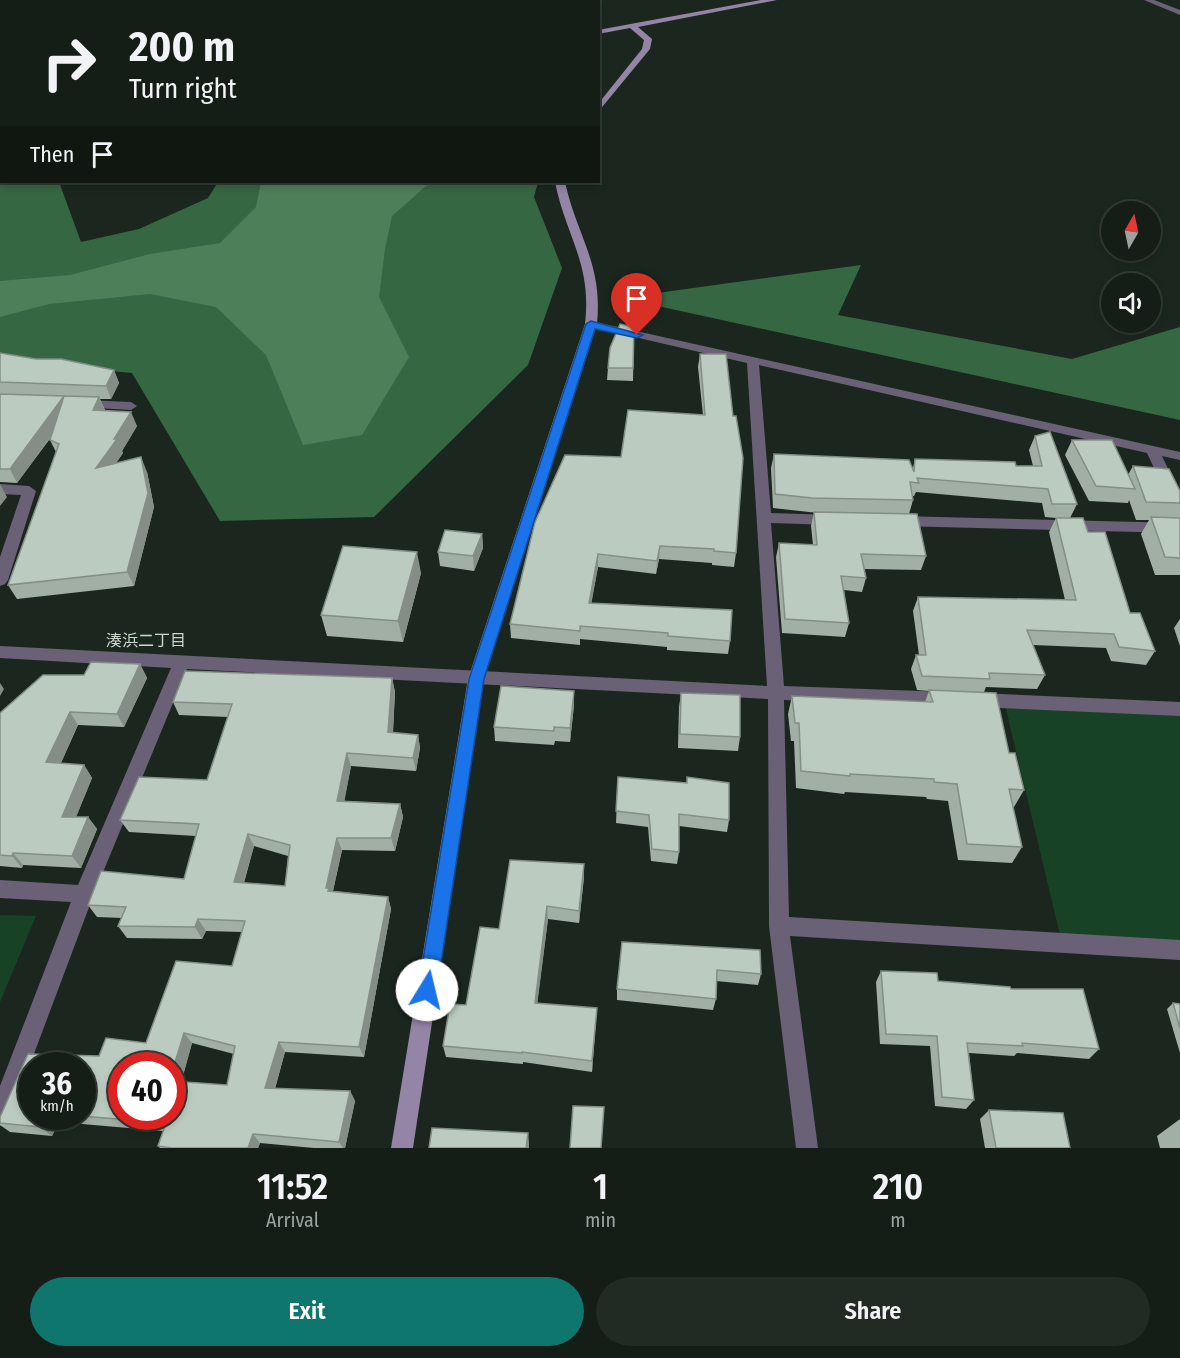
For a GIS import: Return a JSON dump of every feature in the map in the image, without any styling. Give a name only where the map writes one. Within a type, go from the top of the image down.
[{"type":"street","points":[[600,32],[773,0]]},
{"type":"street","points":[[1148,0],[1180,13]]},
{"type":"street","points":[[600,107],[646,49],[648,39],[632,26]]},
{"type":"street","points":[[402,1148],[476,679],[591,324],[594,299],[590,271],[563,197],[560,183]]},
{"type":"street","points":[[591,324],[1180,456]]},
{"type":"street","points":[[753,362],[776,694],[779,926],[807,1148]]},
{"type":"street","points":[[71,404],[131,406]]},
{"type":"street","points":[[1152,450],[1180,508]]},
{"type":"street","points":[[0,489],[29,491],[0,580]]},
{"type":"street","points":[[764,518],[848,520]]},
{"type":"street","points":[[883,521],[1180,528]]},
{"type":"street","points":[[0,652],[776,694],[1180,709]]},
{"type":"street","points":[[0,1115],[84,894],[182,661]]},
{"type":"street","points":[[0,889],[84,894]]},
{"type":"street","points":[[779,926],[1180,950]]},
{"type":"shaded area","points":[[0,183],[59,183],[81,242],[139,229],[208,198],[217,183],[538,183],[534,197],[562,268],[528,365],[374,517],[220,521],[132,373],[49,365],[0,369]]},
{"type":"shaded area","points":[[261,183],[437,183],[426,186],[392,216],[379,297],[409,357],[362,435],[303,445],[266,355],[216,307],[150,294],[49,304],[0,317],[0,281],[70,275],[150,254],[220,243],[256,207]]},
{"type":"shaded area","points":[[861,265],[838,315],[1072,359],[1180,327],[1180,420],[621,298]]},
{"type":"shaded area","points":[[1004,701],[1180,709],[1180,950],[1062,943]]},
{"type":"shaded area","points":[[0,915],[36,916],[0,1002]]},
{"type":"building","points":[[620,324],[634,327],[633,368],[608,368],[610,348]]},
{"type":"building","points":[[0,353],[36,359],[61,359],[114,370],[106,386],[0,382]]},
{"type":"building","points":[[700,354],[726,354],[733,416],[736,416],[743,458],[736,553],[714,551],[714,549],[660,546],[657,561],[598,554],[589,603],[732,610],[730,641],[580,626],[580,631],[510,624],[535,522],[565,455],[621,457],[628,410],[705,415]]},
{"type":"building","points":[[0,394],[64,396],[10,469],[0,469]]},
{"type":"building","points":[[64,396],[99,397],[93,410],[131,412],[114,439],[117,439],[96,468],[141,457],[148,493],[127,572],[8,585],[59,444],[50,440]]},
{"type":"building","points":[[1050,432],[1077,504],[1052,504],[1048,489],[917,478],[919,483],[910,482],[913,500],[812,498],[775,494],[774,454],[909,460],[914,472],[915,459],[1015,462],[1016,466],[1042,466],[1035,436]]},
{"type":"building","points":[[1072,440],[1112,440],[1135,489],[1096,486]]},
{"type":"building","points":[[1133,466],[1169,469],[1180,491],[1180,503],[1146,502]]},
{"type":"building","points":[[814,512],[917,514],[926,556],[861,554],[866,578],[841,576],[849,623],[785,619],[779,543],[817,545]]},
{"type":"building","points":[[1151,517],[1180,518],[1180,558],[1165,557]]},
{"type":"building","points":[[1056,518],[1083,518],[1088,532],[1105,532],[1130,613],[1140,613],[1155,651],[1119,647],[1114,634],[1027,630],[1045,675],[989,673],[990,679],[922,676],[916,655],[926,655],[918,597],[1076,600]]},
{"type":"building","points":[[445,530],[482,534],[473,556],[438,552]]},
{"type":"building","points":[[343,546],[417,552],[398,621],[321,615]]},
{"type":"building","points":[[91,662],[140,664],[117,714],[70,712],[46,762],[84,765],[62,817],[88,817],[72,856],[13,853],[12,856],[0,855],[0,713],[43,675],[84,675]]},
{"type":"building","points":[[185,671],[392,678],[388,732],[418,735],[413,758],[347,753],[337,801],[400,804],[391,838],[337,838],[326,888],[329,888],[328,891],[388,897],[359,1047],[279,1042],[265,1088],[350,1091],[339,1142],[253,1134],[248,1148],[158,1146],[164,1130],[186,1130],[186,1082],[227,1085],[235,1046],[184,1033],[178,1052],[108,1052],[108,1118],[96,1117],[96,1056],[99,1056],[106,1038],[146,1043],[176,961],[232,966],[245,921],[198,919],[195,927],[118,926],[126,907],[88,905],[101,871],[184,879],[199,824],[120,820],[139,777],[207,780],[232,704],[173,702]],"holes":[[[248,834],[290,845],[285,886],[234,882]]]},
{"type":"building","points":[[501,686],[574,691],[570,728],[554,727],[554,731],[494,727]]},
{"type":"building","points":[[929,690],[996,693],[1009,753],[1015,753],[1024,790],[1009,789],[1022,847],[967,844],[957,784],[934,782],[934,779],[850,774],[850,776],[801,771],[799,723],[795,723],[792,696],[933,702]]},
{"type":"building","points":[[681,693],[740,695],[740,737],[680,734]]},
{"type":"building","points":[[618,777],[687,783],[687,777],[729,783],[729,820],[679,814],[679,852],[652,849],[649,815],[616,811]]},
{"type":"building","points":[[510,860],[584,864],[579,911],[547,906],[535,1003],[597,1008],[592,1061],[522,1052],[443,1046],[450,1004],[466,1005],[480,927],[499,929]]},
{"type":"building","points":[[622,942],[760,950],[761,974],[717,970],[716,999],[617,989]]},
{"type":"building","points":[[881,971],[937,973],[938,981],[1010,987],[1011,989],[1083,989],[1099,1049],[1022,1043],[1023,1046],[967,1043],[974,1100],[942,1097],[937,1036],[886,1034]]},
{"type":"building","points":[[1173,1003],[1180,1004],[1180,1028]]},
{"type":"building","points":[[18,1076],[18,1125],[0,1123],[0,1117]]},
{"type":"building","points":[[573,1106],[604,1107],[601,1148],[570,1148]]},
{"type":"building","points":[[989,1110],[1063,1113],[1070,1148],[996,1148]]},
{"type":"building","points":[[432,1128],[528,1133],[526,1148],[429,1148]]},
{"type":"district","name":"湊浜二丁目","points":[[146,640]]},
{"type":"route","points":[[427,990],[476,679],[591,324],[637,335]]}]
